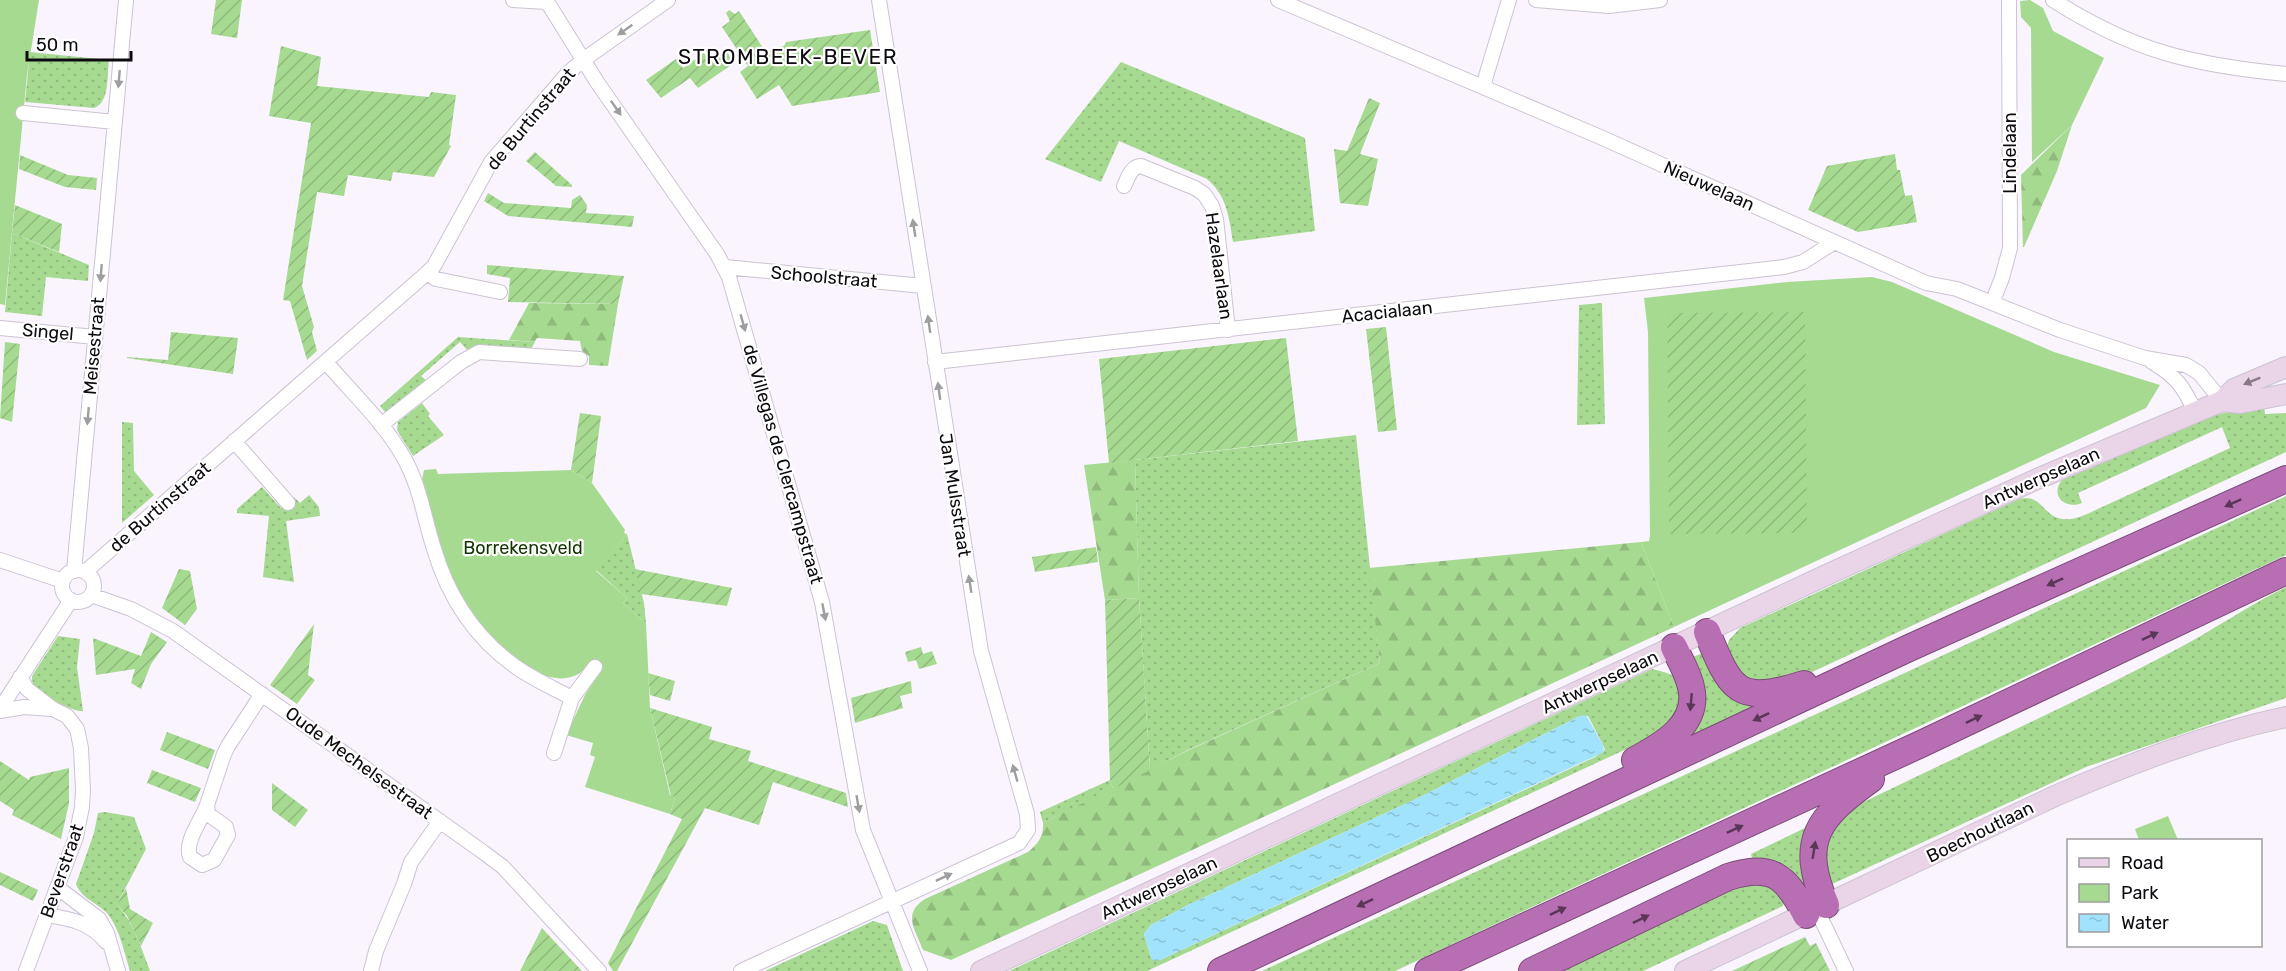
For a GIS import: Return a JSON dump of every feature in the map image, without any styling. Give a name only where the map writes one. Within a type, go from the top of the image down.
[{"type":"highway","points":[[1221,971],[1909,648],[2286,479]]},
{"type":"highway","points":[[1428,971],[1921,744],[2286,571]]},
{"type":"highway","points":[[1707,632],[1730,682],[1742,690],[1753,693],[1792,688],[1909,648]]},
{"type":"highway","points":[[1418,879],[1655,749],[1674,735],[1688,718],[1692,709],[1693,696],[1691,685],[1674,647]]},
{"type":"highway","points":[[1816,910],[1812,858],[1814,843],[1825,820],[1853,792],[1921,744]]},
{"type":"highway","points":[[1532,971],[1728,877],[1747,872],[1766,873],[1786,882],[1816,910]]},
{"type":"highway","points":[[1448,971],[1504,935]]},
{"type":"main road","name":"Antwerpselaan","points":[[981,971],[2037,479],[2222,401],[2234,389],[2286,367]]},
{"type":"main road","name":"Antwerpselaan","points":[[2222,401],[2240,404],[2286,394]]},
{"type":"main road","name":"Boechoutlaan","points":[[1685,971],[2012,816],[2104,776],[2207,738],[2286,717]]},
{"type":"street","name":"Meisestraat","points":[[79,571],[95,337],[126,0]]},
{"type":"street","points":[[513,0],[546,1]]},
{"type":"street","name":"de Burtinstraat","points":[[79,571],[234,441],[427,273],[434,266],[491,162],[568,73],[668,0]]},
{"type":"street","name":"Jan Mulsstraat","points":[[879,0],[981,651],[1029,822],[1028,830],[1018,843],[891,902]]},
{"type":"street","name":"Nieuwelaan","points":[[1278,0],[1483,86],[1926,283],[1957,289],[2075,335],[2145,358],[2182,364],[2192,368],[2222,401]]},
{"type":"street","points":[[1483,86],[1509,0]]},
{"type":"street","points":[[1536,0],[1609,6],[1660,0]]},
{"type":"street","name":"Lindelaan","points":[[1992,303],[2010,248],[2009,0]]},
{"type":"street","points":[[2053,0],[2106,32],[2161,53],[2222,67],[2286,74]]},
{"type":"street","name":"de Villegas de Clercampstraat","points":[[546,1],[583,60],[725,267],[822,602],[863,830],[920,971]]},
{"type":"street","points":[[23,113],[115,122]]},
{"type":"street","name":"Hazelaarlaan","points":[[1124,186],[1132,170],[1141,166],[1196,188],[1207,198],[1216,219],[1228,330]]},
{"type":"street","name":"Acacialaan","points":[[935,362],[1784,267],[1803,262],[1833,243]]},
{"type":"street","name":"Schoolstraat","points":[[725,267],[923,286]]},
{"type":"street","points":[[427,273],[436,279],[500,292]]},
{"type":"street","name":"Singel","points":[[0,328],[95,337]]},
{"type":"street","points":[[381,425],[461,362],[479,352],[580,359]]},
{"type":"street","name":"Nieuwelaan","points":[[2145,358],[2173,376],[2183,388],[2195,412]]},
{"type":"street","points":[[326,362],[381,425],[404,458],[422,502],[439,566],[465,617],[506,660],[572,698]]},
{"type":"street","points":[[234,441],[288,503]]},
{"type":"street","points":[[0,560],[63,581]]},
{"type":"street","points":[[79,571],[93,579],[94,590],[82,601],[71,600],[64,592],[65,577],[79,571]]},
{"type":"street","name":"Oude Mechelsestraat","points":[[91,595],[131,609],[160,623],[503,867],[599,971]]},
{"type":"street","points":[[0,710],[71,600]]},
{"type":"street","points":[[554,753],[572,698],[594,667]]},
{"type":"street","name":"Beverstraat","points":[[20,677],[27,689],[53,710],[67,716],[77,729],[83,769],[79,827],[26,971]]},
{"type":"street","points":[[207,805],[228,746],[262,694]]},
{"type":"street","points":[[0,710],[24,707],[53,710]]},
{"type":"street","points":[[371,971],[376,951],[411,862],[440,821]]},
{"type":"street","points":[[58,888],[99,919],[107,933],[118,971]]},
{"type":"street","points":[[741,971],[891,902]]},
{"type":"street","points":[[1816,910],[1846,971]]},
{"type":"street","points":[[47,915],[85,924],[95,929],[111,949]]},
{"type":"green space","points":[[0,0],[39,0],[27,75],[5,305],[0,304]]},
{"type":"green space","points":[[216,0],[242,0],[237,38],[211,34]]},
{"type":"green space","points":[[2030,0],[2043,8],[2053,31],[2104,58],[2072,125],[2032,162],[2031,28],[2021,17],[2020,1]]},
{"type":"green space","points":[[729,10],[735,14],[739,11],[767,54],[770,50],[784,46],[786,42],[870,30],[880,92],[792,106],[779,85],[757,99],[740,72],[748,66],[722,27],[730,21],[726,13]]},
{"type":"green space","points":[[281,46],[321,57],[317,86],[429,97],[431,92],[456,95],[449,145],[451,146],[434,177],[393,172],[391,181],[348,175],[344,196],[317,192],[302,286],[314,327],[312,332],[317,351],[307,360],[290,301],[283,300],[311,123],[269,116]]},
{"type":"green space","points":[[30,52],[109,60],[107,87],[103,100],[94,108],[25,102]]},
{"type":"green space","points":[[727,52],[734,63],[698,88],[690,78],[661,98],[646,80],[676,59],[683,68],[704,53],[711,63]]},
{"type":"green space","points":[[1121,62],[1305,138],[1315,231],[1233,242],[1223,200],[1207,179],[1119,141],[1101,182],[1045,159]]},
{"type":"green space","points":[[1369,98],[1380,103],[1360,154],[1378,159],[1368,206],[1340,203],[1334,149],[1347,151]]},
{"type":"green space","points":[[2072,125],[2057,171],[2023,247],[2021,175]]},
{"type":"green space","points":[[535,152],[572,187],[556,186],[526,161]]},
{"type":"green space","points":[[1895,154],[1905,196],[1912,195],[1917,222],[1858,232],[1808,210],[1827,166]]},
{"type":"green space","points":[[20,155],[68,175],[97,178],[96,190],[65,187],[19,169]]},
{"type":"green space","points":[[488,193],[504,203],[571,208],[572,200],[580,195],[587,205],[586,213],[634,216],[632,227],[508,216],[484,201]]},
{"type":"green space","points":[[15,205],[62,224],[59,252],[12,233]]},
{"type":"green space","points":[[12,233],[89,265],[88,281],[46,277],[42,316],[5,312]]},
{"type":"green space","points":[[487,265],[624,276],[618,304],[508,302],[510,278],[487,274]]},
{"type":"green space","points":[[1872,277],[1892,282],[2054,352],[2160,385],[2146,408],[1674,627],[1641,542],[1649,541],[1650,536],[1648,332],[1644,298],[1787,282]]},
{"type":"green space","points":[[529,303],[618,304],[608,366],[589,365],[589,356],[582,351],[580,341],[537,338],[534,342],[509,340]]},
{"type":"green space","points":[[1602,303],[1605,424],[1577,425],[1579,305]]},
{"type":"green space","points":[[1805,312],[1807,533],[1669,534],[1667,313]]},
{"type":"green space","points":[[1386,327],[1397,430],[1378,432],[1366,329]]},
{"type":"green space","points":[[171,332],[238,338],[233,374],[127,358],[168,360]]},
{"type":"green space","points":[[458,337],[534,342],[537,338],[531,349],[488,346],[468,351],[460,342],[421,376],[428,382],[386,413],[380,406]]},
{"type":"green space","points":[[1286,338],[1298,441],[1109,463],[1099,359]]},
{"type":"green space","points":[[5,342],[20,344],[12,422],[0,418]]},
{"type":"green space","points":[[422,403],[430,414],[428,416],[444,435],[413,456],[397,430],[398,422]]},
{"type":"green space","points":[[2264,404],[2265,414],[2286,413],[2286,452],[1797,679],[1782,684],[1743,681],[1726,649],[1729,640],[1740,628],[2019,499],[2028,498],[2036,501],[2053,516],[2061,519],[2072,519],[2087,514],[2230,448],[2222,427],[2078,493],[2082,503],[2076,505],[2065,503],[2058,496],[2058,486],[2062,480],[2210,416]]},
{"type":"green space","points":[[580,413],[601,416],[592,483],[571,470]]},
{"type":"green space","points":[[122,422],[133,423],[134,471],[154,495],[122,523]]},
{"type":"green space","points":[[1356,435],[1380,663],[1188,750],[1150,770],[1139,598],[1135,460]]},
{"type":"green space","points":[[1135,460],[1139,598],[1105,600],[1084,465]]},
{"type":"green space","name":"Borrekensveld","points":[[436,469],[438,474],[571,470],[592,483],[625,530],[624,533],[627,534],[596,571],[627,598],[623,603],[646,623],[650,708],[670,795],[675,797],[670,814],[585,787],[595,757],[590,755],[593,743],[566,735],[585,695],[601,670],[591,661],[574,676],[556,678],[537,673],[518,661],[483,626],[457,588],[441,550],[422,480],[424,470]]},
{"type":"green space","points":[[262,487],[281,508],[294,497],[300,503],[309,495],[319,507],[320,516],[286,521],[294,582],[263,577],[269,516],[237,513],[237,509]]},
{"type":"green space","points":[[2286,496],[2286,555],[1395,971],[1262,971]]},
{"type":"green space","points":[[627,534],[644,603],[646,623],[623,603],[627,598],[596,570]]},
{"type":"green space","points":[[1641,542],[1674,627],[951,960],[923,950],[912,922],[914,910],[918,905],[925,899],[1028,852],[1040,839],[1043,823],[1189,750],[1380,663],[1369,568]]},
{"type":"green space","points":[[1096,547],[1098,562],[1035,572],[1032,557]]},
{"type":"green space","points":[[179,569],[190,571],[197,609],[185,625],[162,608]]},
{"type":"green space","points":[[635,569],[732,588],[727,606],[641,594]]},
{"type":"green space","points":[[2286,587],[2286,698],[2086,767],[1830,885],[1822,868],[1824,840],[1851,808],[2138,669]]},
{"type":"green space","points":[[1139,598],[1150,770],[1113,789],[1110,780],[1105,600]]},
{"type":"green space","points":[[314,624],[308,675],[315,680],[297,704],[270,685]]},
{"type":"green space","points":[[151,632],[167,642],[151,664],[141,689],[131,683],[135,669],[96,675],[93,638],[141,656]]},
{"type":"green space","points":[[58,636],[80,639],[77,667],[83,711],[53,700],[33,684],[32,676]]},
{"type":"green space","points":[[921,647],[923,654],[932,651],[937,664],[919,669],[916,660],[908,662],[905,652]]},
{"type":"green space","points":[[1703,653],[1761,704],[1676,745],[1690,658]]},
{"type":"green space","points":[[1652,669],[1671,675],[1683,691],[1677,716],[1657,734],[1147,971],[1009,971]],"holes":[[[1580,716],[1588,716],[1605,750],[1595,757],[1160,960],[1151,958],[1144,934],[1151,925],[1190,904],[1418,798]]]},
{"type":"green space","points":[[648,673],[675,681],[670,701],[650,695]]},
{"type":"green space","points":[[911,681],[912,693],[900,696],[903,708],[855,723],[851,698]]},
{"type":"green space","points":[[650,708],[712,727],[709,739],[751,751],[748,761],[846,793],[848,807],[773,782],[759,825],[705,808],[617,971],[613,971],[608,963],[682,819],[670,814],[675,797],[671,796]]},
{"type":"green space","points":[[167,732],[215,750],[208,769],[160,750]]},
{"type":"green space","points":[[0,761],[29,780],[30,777],[69,768],[69,803],[61,839],[12,815],[14,810],[0,801]]},
{"type":"green space","points":[[152,770],[201,788],[195,802],[147,783]]},
{"type":"green space","points":[[1110,780],[1113,789],[1043,823],[1040,812]]},
{"type":"green space","points":[[272,783],[308,810],[295,827],[272,810]]},
{"type":"green space","points":[[98,813],[134,817],[146,849],[117,904],[133,928],[150,971],[130,971],[121,941],[111,919],[103,909],[78,889],[76,884],[94,833]]},
{"type":"green space","points":[[2168,816],[2178,839],[2139,839],[2135,829]]},
{"type":"green space","points":[[1811,825],[1810,893],[1792,875],[1753,862],[1751,854]]},
{"type":"green space","points":[[0,872],[38,890],[33,901],[0,885]]},
{"type":"green space","points":[[1764,881],[1784,897],[1783,906],[1643,971],[1556,971],[1734,885]]},
{"type":"green space","points":[[126,888],[130,909],[153,923],[141,946],[127,916],[117,904]]},
{"type":"green space","points":[[873,921],[887,925],[903,971],[765,971]]},
{"type":"green space","points":[[542,928],[582,971],[520,971]]},
{"type":"green space","points":[[1805,937],[1810,946],[1816,943],[1830,971],[1732,971]]},
{"type":"water","points":[[1586,715],[1603,745],[1604,752],[1160,960],[1154,961],[1151,958],[1144,934],[1151,925],[1190,904],[1418,798]]},
{"type":"district","name":"STROMBEEK-BEVER","points":[[788,56]]}]
